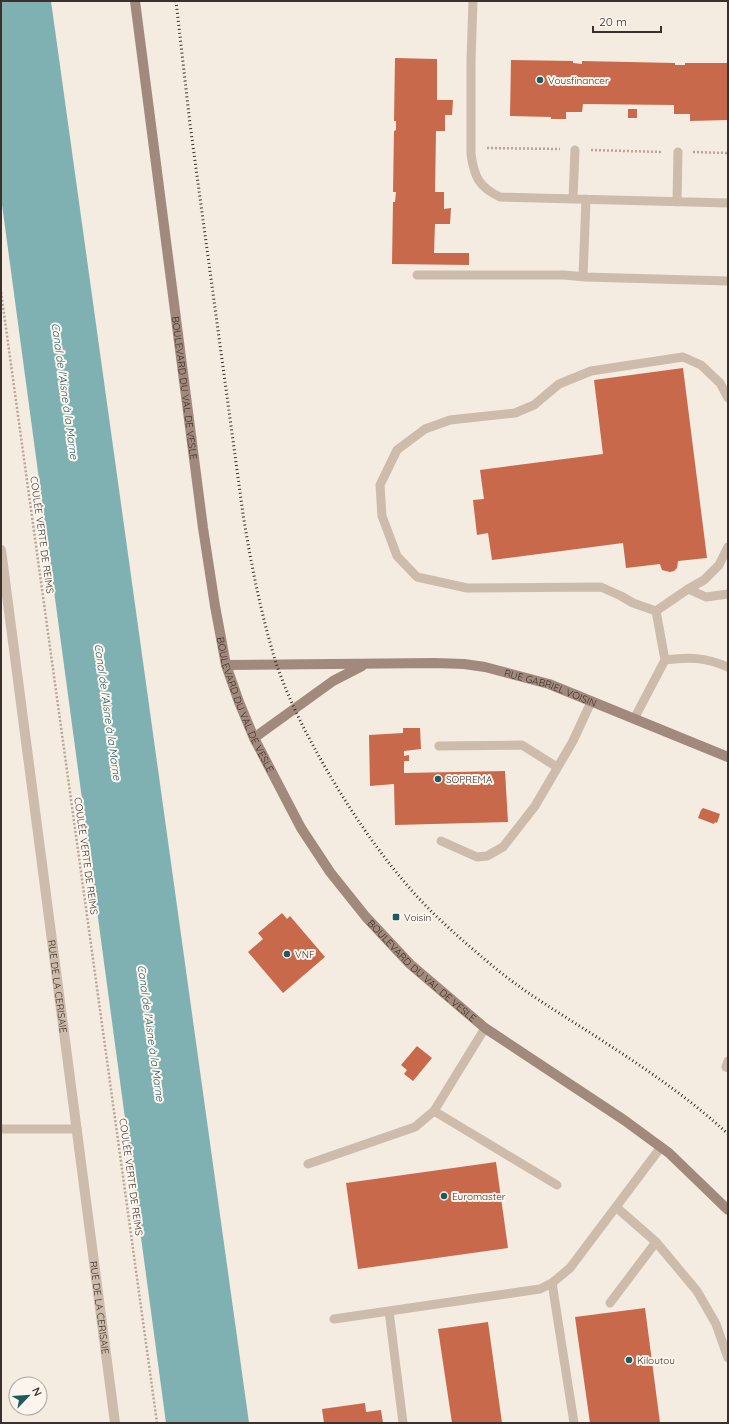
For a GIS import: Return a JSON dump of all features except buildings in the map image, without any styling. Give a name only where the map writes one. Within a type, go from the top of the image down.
[{"type":"street","name":"BOULEVARD DU VAL DE VESLE","points":[[135,1],[203,528],[215,606],[226,665],[254,738],[301,828],[330,872],[366,917],[410,964],[486,1028],[624,1120],[661,1147],[728,1210]]},
{"type":"street","name":"RUE DE LA CERISAIE","points":[[1,550],[115,1423]]},
{"type":"street","name":"RUE GABRIEL VOISIN","points":[[226,665],[364,665],[435,663],[464,664],[485,667],[548,684],[728,757]]},
{"type":"street","name":"RUE GABRIEL VOISIN","points":[[254,738],[333,680],[364,665]]},
{"type":"lane","points":[[473,1],[471,147],[473,169],[479,182],[487,191],[500,197],[728,203]]},
{"type":"lane","points":[[573,199],[575,150]]},
{"type":"lane","points":[[677,202],[678,152]]},
{"type":"lane","points":[[583,277],[586,199]]},
{"type":"lane","points":[[417,275],[564,275],[583,277],[728,281]]},
{"type":"lane","points":[[656,611],[633,603],[601,587],[466,588],[417,577],[397,556],[382,516],[380,484],[397,450],[425,429],[450,420],[515,414],[534,405],[559,384],[590,371],[683,357],[701,365],[720,382],[728,398]]},
{"type":"lane","points":[[656,611],[704,580],[719,565],[728,547]]},
{"type":"lane","points":[[688,589],[706,597],[728,594]]},
{"type":"lane","points":[[634,719],[665,660],[656,611]]},
{"type":"lane","points":[[665,660],[688,658],[713,661],[728,667]]},
{"type":"lane","points":[[441,841],[477,857],[487,856],[503,848],[535,806],[573,741],[591,702]]},
{"type":"lane","points":[[439,746],[522,746],[557,767]]},
{"type":"lane","points":[[308,1164],[415,1127],[434,1112],[486,1028]]},
{"type":"lane","points":[[728,1061],[726,1067],[728,1068]]},
{"type":"lane","points":[[434,1112],[557,1185]]},
{"type":"lane","points":[[1,1129],[77,1129]]},
{"type":"lane","points":[[334,1319],[540,1288],[552,1283],[570,1268],[661,1147]]},
{"type":"lane","points":[[616,1208],[656,1242],[698,1290],[716,1324],[728,1358]]},
{"type":"lane","points":[[610,1302],[656,1242]]},
{"type":"lane","points":[[552,1283],[574,1423]]},
{"type":"lane","points":[[389,1311],[403,1423]]},
{"type":"path","points":[[471,147],[728,153]]},
{"type":"path","name":"COULÉE VERTE DE REIMS","points":[[1,292],[157,1423]]},
{"type":"water","name":"Canal de l'Aisne à la Marne","points":[[1,1],[51,1],[249,1423],[166,1423],[1,197]]},
{"type":"railway","points":[[176,1],[190,124],[246,533],[257,589],[276,663],[289,696],[309,739],[340,793],[369,836],[401,878],[435,915],[500,972],[663,1081],[728,1134]]},
{"type":"place","name":"Vousfinancer","points":[[540,80]]},
{"type":"place","name":"SOPREMA","points":[[438,779]]},
{"type":"place","name":"Voisin","points":[[396,917]]},
{"type":"place","name":"VNF","points":[[287,954]]},
{"type":"place","name":"Euromaster","points":[[444,1196]]},
{"type":"place","name":"Kiloutou","points":[[629,1360]]}]
